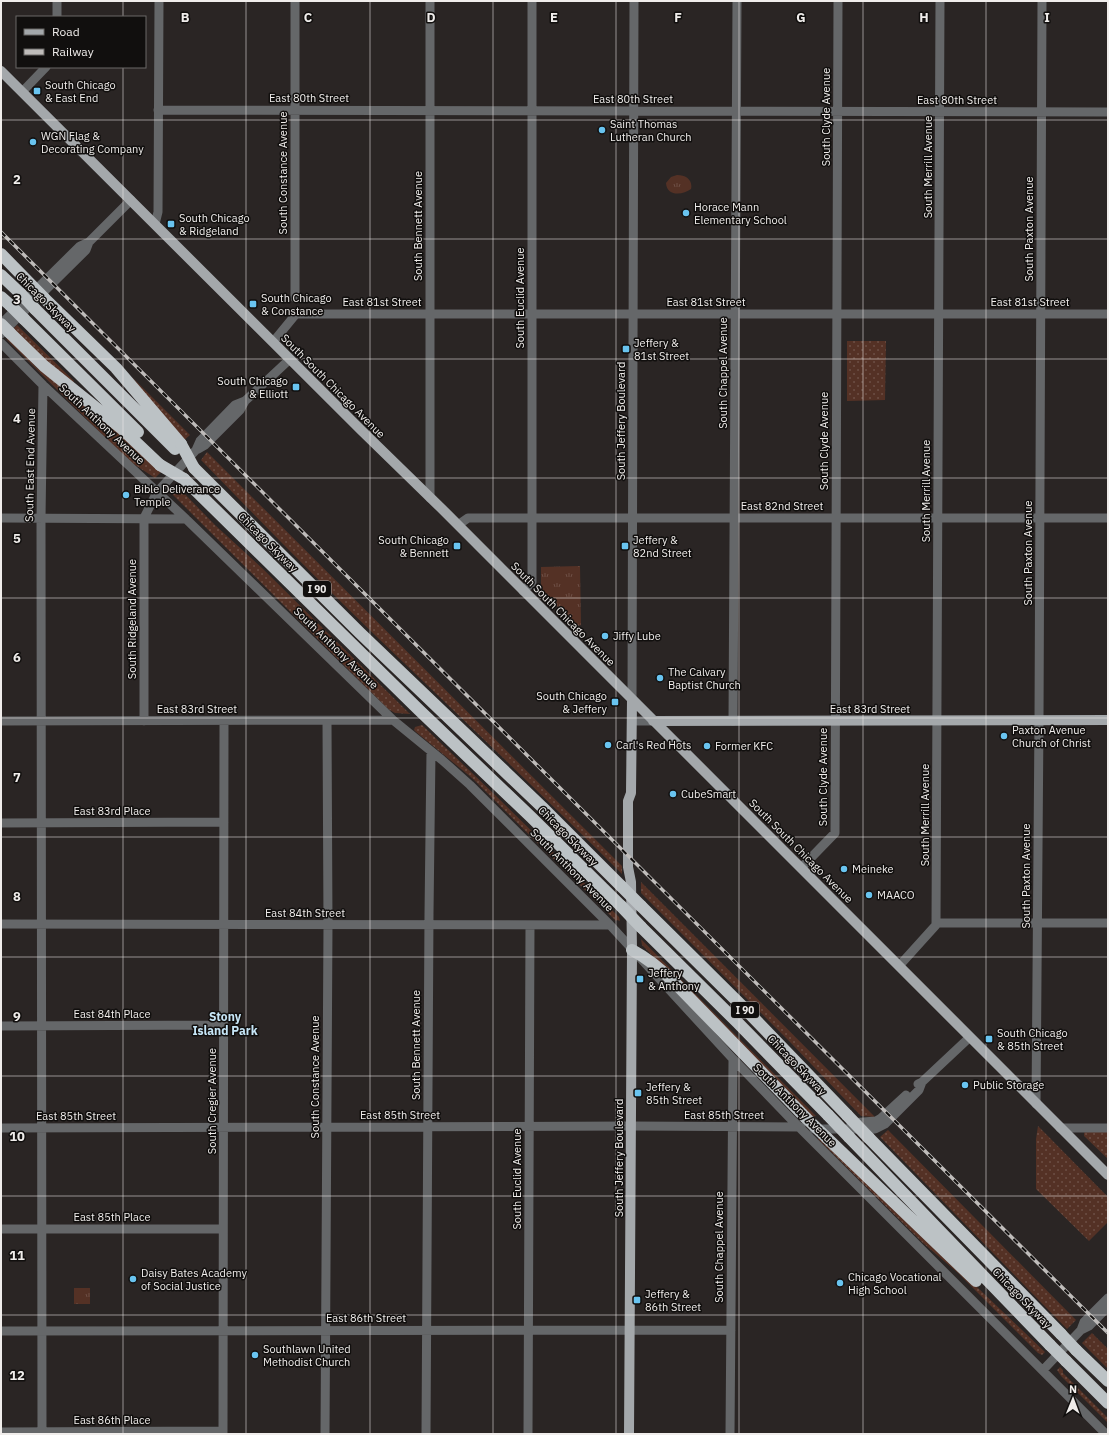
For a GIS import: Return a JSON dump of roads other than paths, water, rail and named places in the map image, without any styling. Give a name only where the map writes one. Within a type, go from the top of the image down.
[{"type":"highway","points":[[1,254],[116,368],[178,447]]},
{"type":"highway","name":"Chicago Skyway","points":[[1,275],[34,309],[178,447],[194,468],[360,633],[626,884],[642,906],[746,1010],[869,1138],[1108,1381]]},
{"type":"highway","name":"Chicago Skyway","points":[[5,301],[163,462],[184,478],[418,710],[531,817],[621,906],[828,1115],[1026,1322],[1108,1403]]},
{"type":"highway","points":[[1,324],[5,333],[163,462]]},
{"type":"highway","points":[[632,950],[657,966],[676,984],[802,1122],[827,1138],[1006,1311],[1026,1322]]},
{"type":"main road","name":"South South Chicago Avenue","points":[[1,71],[458,525],[1108,1175]]},
{"type":"main road","name":"South Jeffery Boulevard","points":[[629,1434],[632,950],[626,884],[635,868],[635,801],[631,792],[632,700]]},
{"type":"main road","name":"East 83rd Street","points":[[653,721],[1108,720]]},
{"type":"street","points":[[57,1],[57,16]]},
{"type":"street","points":[[155,224],[158,212],[159,1]]},
{"type":"street","name":"South Constance Avenue","points":[[295,298],[296,1]]},
{"type":"street","name":"South Bennett Avenue","points":[[430,1],[430,498]]},
{"type":"street","name":"South Euclid Avenue","points":[[523,591],[532,582],[532,1]]},
{"type":"street","name":"South Jeffery Boulevard","points":[[632,700],[634,1]]},
{"type":"street","name":"South Chappel Avenue","points":[[733,721],[737,1]]},
{"type":"street","name":"South Clyde Avenue","points":[[801,868],[835,833],[838,1]]},
{"type":"street","name":"South Merrill Avenue","points":[[936,923],[940,1]]},
{"type":"street","name":"South Paxton Avenue","points":[[1036,1104],[1042,1]]},
{"type":"street","points":[[22,92],[45,68]]},
{"type":"street","name":"East 80th Street","points":[[158,110],[1108,112]]},
{"type":"street","points":[[1,324],[80,246],[89,242],[131,200]]},
{"type":"street","points":[[5,333],[86,250],[89,242]]},
{"type":"street","name":"East 81st Street","points":[[273,342],[296,314],[1108,314]]},
{"type":"street","name":"South Anthony Avenue","points":[[1,343],[43,385],[186,519],[393,720],[470,785],[610,925],[733,1059],[802,1122],[1106,1434]]},
{"type":"street","points":[[144,518],[157,492],[196,450],[205,445],[240,410],[245,401],[290,359]]},
{"type":"street","name":"South East End Avenue","points":[[42,1433],[41,518],[43,385]]},
{"type":"street","points":[[1,518],[186,519]]},
{"type":"street","name":"South Ridgeland Avenue","points":[[144,518],[144,721]]},
{"type":"street","name":"East 82nd Street","points":[[458,525],[468,518],[1108,518]]},
{"type":"street","name":"South Constance Avenue","points":[[325,1434],[328,925],[327,720]]},
{"type":"street","name":"East 83rd Street","points":[[1,721],[393,720]]},
{"type":"street","name":"South Cregier Avenue","points":[[223,1433],[224,721]]},
{"type":"street","name":"East 83rd Street","points":[[632,721],[653,721]]},
{"type":"street","name":"South Bennett Avenue","points":[[426,1434],[431,752]]},
{"type":"street","name":"East 83rd Place","points":[[1,823],[224,822]]},
{"type":"street","points":[[899,966],[936,925],[936,923],[1108,923]]},
{"type":"street","name":"East 84th Street","points":[[1,924],[610,925]]},
{"type":"street","name":"South Euclid Avenue","points":[[528,1434],[530,925]]},
{"type":"street","name":"East 84th Place","points":[[1,1026],[224,1026]]},
{"type":"street","name":"East 85th Street","points":[[1,1128],[732,1127],[802,1122],[804,1124],[876,1121],[915,1086],[922,1082],[970,1037]]},
{"type":"street","name":"South Chappel Avenue","points":[[730,1434],[733,1059]]},
{"type":"street","points":[[1060,1128],[1108,1128]]},
{"type":"street","name":"East 85th Place","points":[[1,1229],[223,1229]]},
{"type":"street","points":[[1081,1330],[1084,1322],[1108,1298]]},
{"type":"street","points":[[1043,1370],[1081,1330],[1089,1326],[1108,1307]]},
{"type":"street","name":"East 86th Street","points":[[1,1331],[731,1330]]},
{"type":"street","name":"East 86th Place","points":[[1,1432],[223,1433]]},
{"type":"railway","points":[[1,232],[1108,1333]]},
{"type":"place","name":"South Chicago & East End","points":[[37,91]]},
{"type":"place","name":"Saint Thomas Lutheran Church","points":[[602,130]]},
{"type":"place","name":"WGN Flag & Decorating Company","points":[[33,142]]},
{"type":"place","name":"Horace Mann Elementary School","points":[[686,213]]},
{"type":"place","name":"South Chicago & Ridgeland","points":[[171,224]]},
{"type":"place","name":"South Chicago & Constance","points":[[253,304]]},
{"type":"place","name":"Jeffery & 81st Street","points":[[626,349]]},
{"type":"place","name":"South Chicago & Elliott","points":[[296,387]]},
{"type":"place","name":"Bible Deliverance Temple","points":[[126,495]]},
{"type":"place","name":"South Chicago & Bennett","points":[[457,546]]},
{"type":"place","name":"Jeffery & 82nd Street","points":[[625,546]]},
{"type":"place","name":"Jiffy Lube","points":[[605,636]]},
{"type":"place","name":"The Calvary Baptist Church","points":[[660,678]]},
{"type":"place","name":"South Chicago & Jeffery","points":[[615,702]]},
{"type":"place","name":"Paxton Avenue Church of Christ","points":[[1004,736]]},
{"type":"place","name":"Carl's Red Hots","points":[[608,745]]},
{"type":"place","name":"Former KFC","points":[[707,746]]},
{"type":"place","name":"CubeSmart","points":[[673,794]]},
{"type":"place","name":"Meineke","points":[[844,869]]},
{"type":"place","name":"MAACO","points":[[869,895]]},
{"type":"place","name":"Jeffery & Anthony","points":[[640,979]]},
{"type":"place","name":"South Chicago & 85th Street","points":[[989,1039]]},
{"type":"place","name":"Public Storage","points":[[965,1085]]},
{"type":"place","name":"Jeffery & 85th Street","points":[[638,1093]]},
{"type":"place","name":"Daisy Bates Academy of Social Justice","points":[[133,1279]]},
{"type":"place","name":"Chicago Vocational High School","points":[[840,1283]]},
{"type":"place","name":"Jeffery & 86th Street","points":[[637,1300]]},
{"type":"place","name":"Southlawn United Methodist Church","points":[[255,1355]]},
{"type":"district","name":"Stony Island Park","points":[[225,1024]]}]
